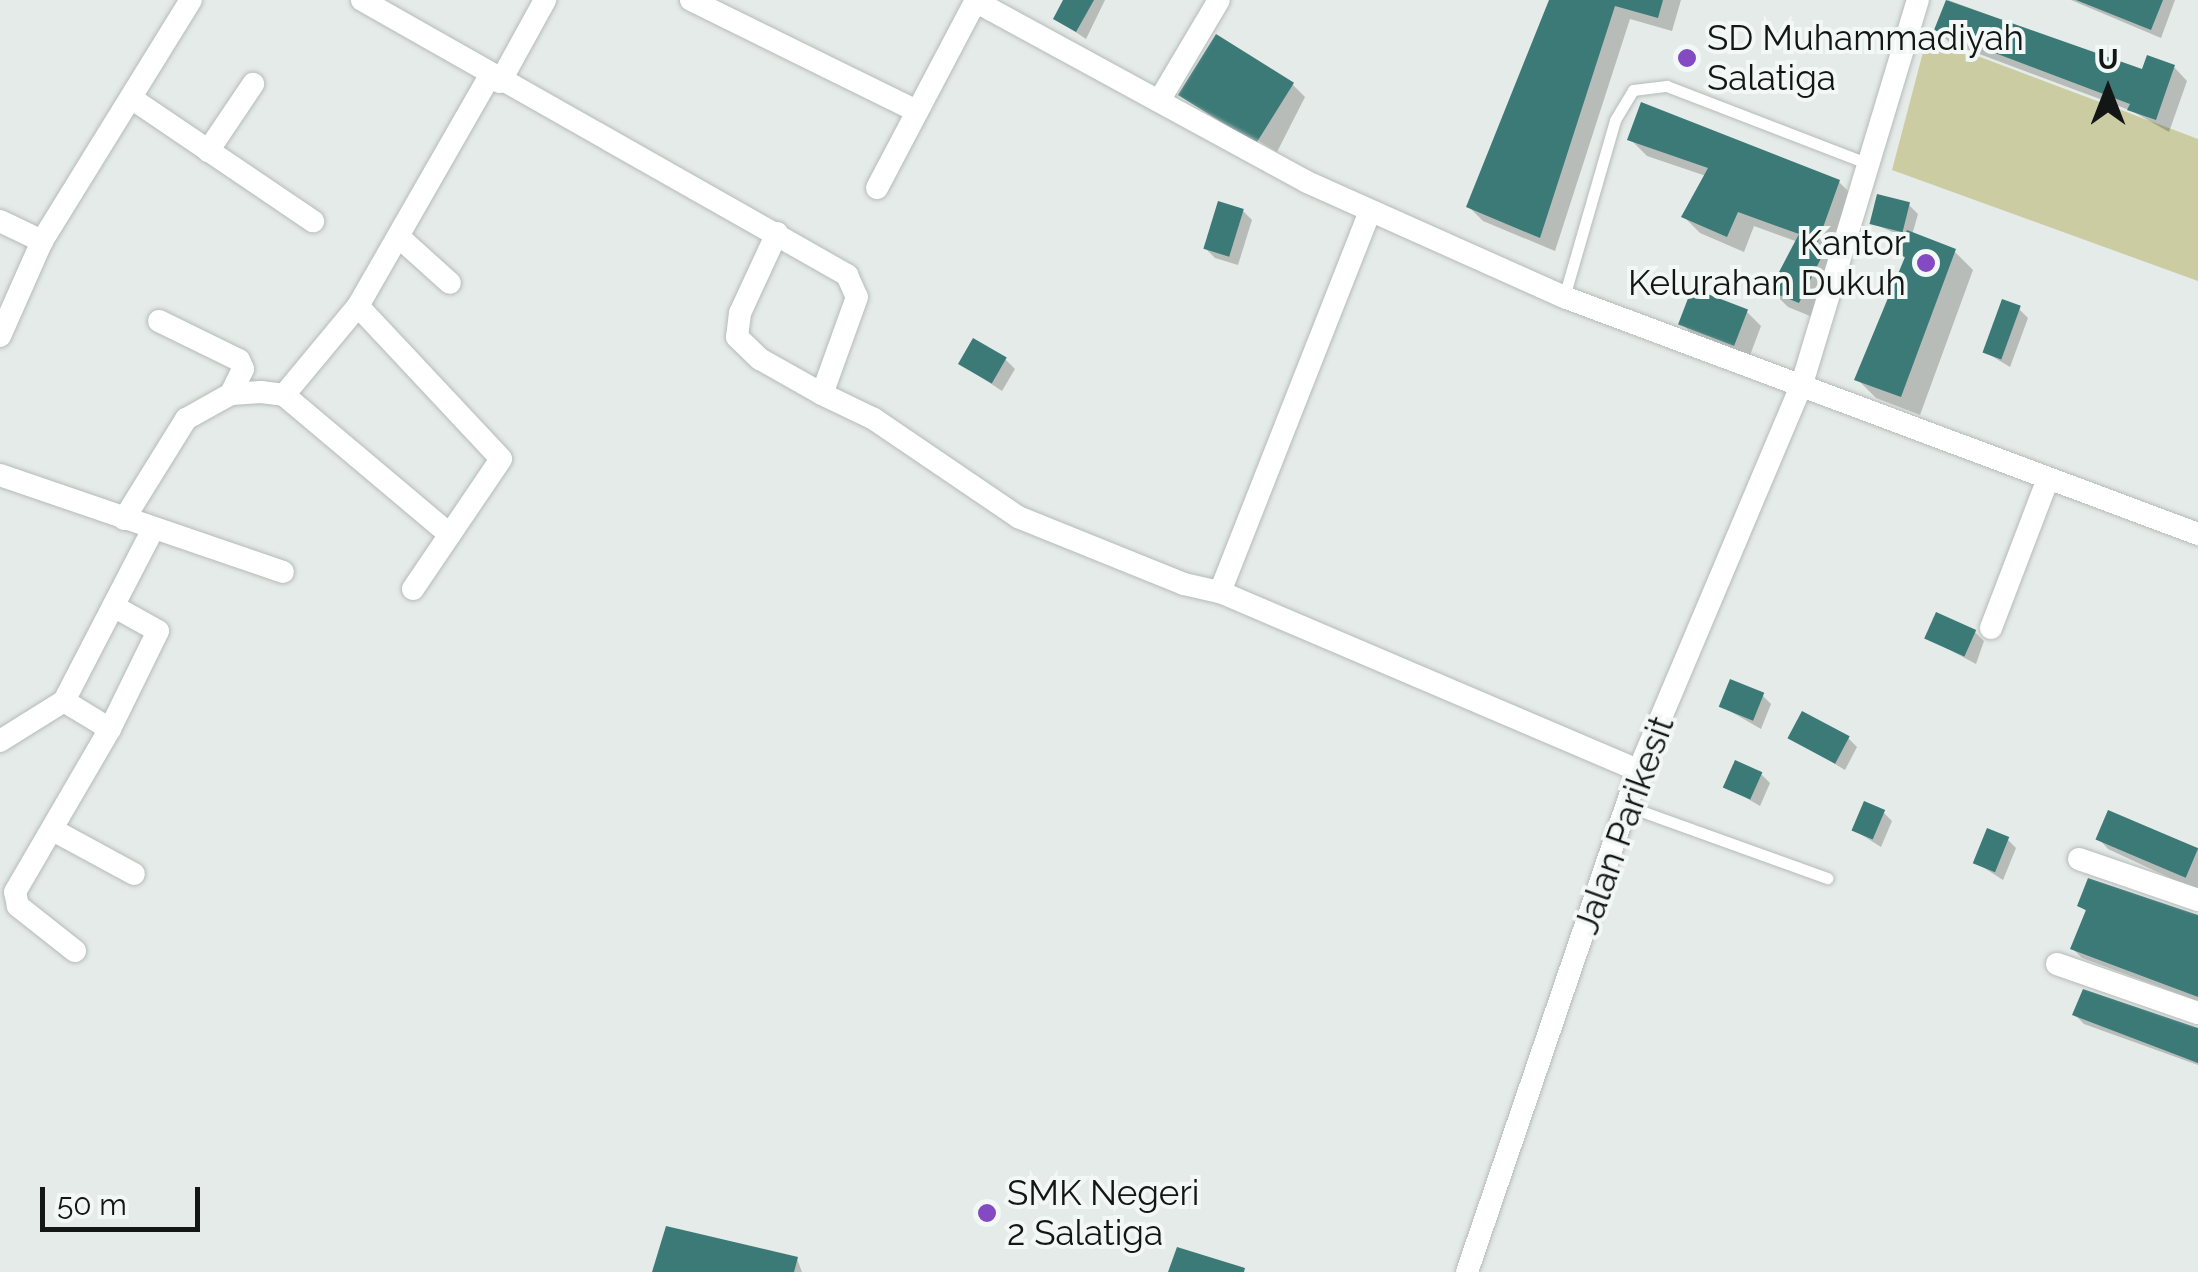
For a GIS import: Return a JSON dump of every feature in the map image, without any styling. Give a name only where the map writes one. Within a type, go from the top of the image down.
[{"type":"street","points":[[0,336],[42,241],[191,0]]},
{"type":"street","points":[[362,0],[494,80],[777,233],[854,284],[854,308],[822,394]]},
{"type":"street","points":[[284,395],[358,306],[546,0]]},
{"type":"street","points":[[691,0],[915,110]]},
{"type":"street","points":[[1159,100],[1219,0]]},
{"type":"street","name":"Jalan Parikesit","points":[[1467,1272],[1639,770],[1801,386],[1918,0]]},
{"type":"street","points":[[877,188],[976,1],[1370,211],[1564,297],[2198,534]]},
{"type":"street","points":[[208,151],[253,84]]},
{"type":"street","points":[[131,98],[313,222]]},
{"type":"street","points":[[1220,592],[1370,211]]},
{"type":"street","points":[[0,221],[42,241]]},
{"type":"street","points":[[777,233],[740,313],[737,337],[760,359],[874,419],[1018,518],[1195,589],[1220,592],[1639,770]]},
{"type":"street","points":[[400,238],[450,283]]},
{"type":"street","points":[[358,306],[502,459],[413,589]]},
{"type":"street","points":[[159,321],[239,360],[243,368],[231,394]]},
{"type":"street","points":[[124,519],[173,434],[207,403],[231,394],[284,395],[450,536]]},
{"type":"street","points":[[0,474],[152,530],[283,572]]},
{"type":"street","points":[[1991,628],[2048,479]]},
{"type":"street","points":[[0,742],[64,702],[152,530]]},
{"type":"street","points":[[75,951],[15,900],[17,885],[110,730],[158,631],[113,606]]},
{"type":"street","points":[[64,702],[110,730]]},
{"type":"street","points":[[53,830],[134,874]]},
{"type":"street","points":[[2079,859],[2198,900]]},
{"type":"street","points":[[2058,964],[2198,1013]]},
{"type":"lane","points":[[1564,297],[1616,120],[1633,90],[1668,86],[1867,163]]},
{"type":"lane","points":[[1627,806],[1828,878]]},
{"type":"green space","points":[[1927,37],[2198,139],[2198,281],[1892,170]]},
{"type":"building","points":[[1063,0],[1094,0],[1076,32],[1053,19]]},
{"type":"building","name":"SD Muhammadiyah Salatiga","points":[[1549,0],[1663,0],[1658,18],[1615,6],[1540,238],[1466,207]]},
{"type":"building","points":[[1946,0],[2142,69],[2147,55],[2175,65],[2156,120],[2127,110],[2130,104],[1934,30]]},
{"type":"building","points":[[2076,0],[2163,0],[2151,30]]},
{"type":"building","points":[[1216,34],[1294,83],[1256,144],[1178,95]]},
{"type":"building","points":[[1641,102],[1840,180],[1816,247],[1825,250],[1799,303],[1769,291],[1799,234],[1738,212],[1727,237],[1681,217],[1708,168],[1627,140]]},
{"type":"building","points":[[1877,194],[1910,202],[1902,232],[1870,224]]},
{"type":"building","points":[[1218,201],[1244,209],[1229,257],[1203,249]]},
{"type":"building","points":[[1907,230],[1956,249],[1901,397],[1854,380],[1905,257],[1897,254]]},
{"type":"building","points":[[1692,288],[1748,310],[1734,346],[1678,324]]},
{"type":"building","points":[[2002,299],[2021,306],[2001,359],[1983,353]]},
{"type":"building","points":[[973,338],[1007,358],[992,383],[958,364]]},
{"type":"building","points":[[1936,612],[1976,630],[1964,656],[1924,638]]},
{"type":"building","points":[[1730,679],[1764,693],[1753,721],[1719,707]]},
{"type":"building","points":[[1802,711],[1850,736],[1835,764],[1787,738]]},
{"type":"building","points":[[1735,760],[1762,772],[1750,800],[1723,787]]},
{"type":"building","points":[[1864,801],[1885,810],[1873,839],[1851,830]]},
{"type":"building","points":[[2108,810],[2198,848],[2186,878],[2095,839]]},
{"type":"building","points":[[1987,828],[2009,837],[1995,872],[1973,863]]},
{"type":"building","points":[[2088,878],[2198,915],[2198,997],[2070,949],[2086,910],[2077,906]]},
{"type":"building","points":[[2083,989],[2198,1028],[2198,1063],[2072,1015]]},
{"type":"building","points":[[666,1226],[798,1257],[794,1272],[652,1272]]},
{"type":"building","points":[[1177,1247],[1245,1268],[1244,1272],[1168,1272]]},
{"type":"place","name":"SD Muhammadiyah Salatiga","points":[[1687,58]]},
{"type":"place","name":"Kantor Kelurahan Dukuh","points":[[1926,263]]},
{"type":"place","name":"SMK Negeri 2 Salatiga","points":[[987,1213]]}]
